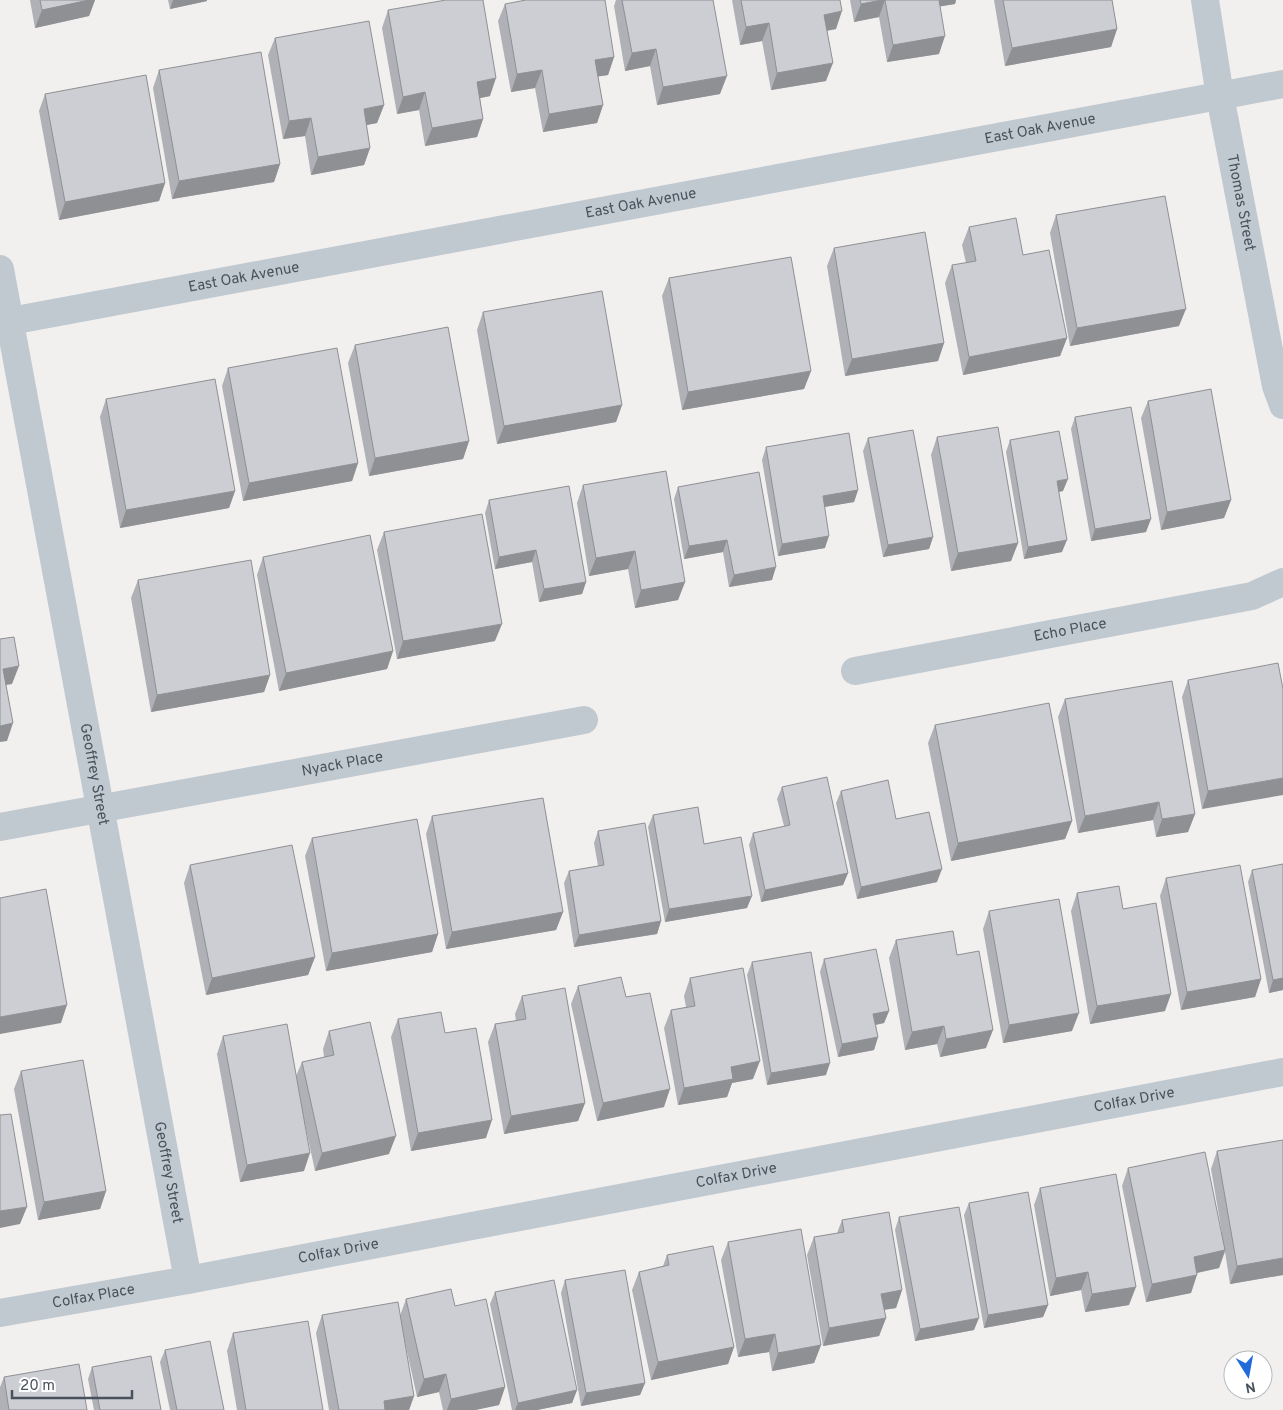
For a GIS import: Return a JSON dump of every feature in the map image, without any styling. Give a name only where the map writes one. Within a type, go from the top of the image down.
[{"type":"street","name":"Thomas Street","points":[[1205,0],[1220,96],[1276,386],[1283,405]]},
{"type":"street","name":"East Oak Avenue","points":[[5,322],[1283,84]]},
{"type":"street","name":"Geoffrey Street","points":[[0,268],[5,322],[100,808],[188,1280]]},
{"type":"street","name":"Echo Place","points":[[855,671],[1252,596],[1283,582]]},
{"type":"street","name":"Nyack Place","points":[[0,827],[584,720]]},
{"type":"street","name":"Colfax Drive","points":[[188,1280],[1283,1072]]},
{"type":"street","name":"Colfax Place","points":[[0,1313],[188,1280]]},
{"type":"building","points":[[40,0],[89,0],[42,10]]},
{"type":"building","points":[[446,0],[483,0],[496,78],[477,82],[483,119],[432,128],[425,92],[403,97],[388,10]]},
{"type":"building","points":[[526,0],[605,0],[614,57],[595,60],[603,105],[549,114],[542,70],[517,74],[505,4]]},
{"type":"building","points":[[622,0],[713,0],[727,76],[663,87],[656,49],[632,53]]},
{"type":"building","points":[[741,0],[840,0],[842,11],[824,15],[833,63],[777,73],[769,23],[746,27]]},
{"type":"building","points":[[860,0],[882,0],[861,4]]},
{"type":"building","points":[[885,0],[939,0],[945,36],[893,45]]},
{"type":"building","points":[[1003,0],[1112,0],[1117,29],[1012,48]]},
{"type":"building","points":[[369,21],[384,105],[364,109],[370,148],[318,157],[311,118],[289,121],[275,38]]},
{"type":"building","points":[[261,52],[280,164],[179,181],[159,70]]},
{"type":"building","points":[[146,75],[165,183],[65,202],[45,94]]},
{"type":"building","points":[[1165,196],[1186,309],[1077,328],[1056,215]]},
{"type":"building","points":[[1016,218],[1023,255],[1049,250],[1067,338],[969,357],[952,265],[976,261],[969,227]]},
{"type":"building","points":[[925,232],[944,343],[852,359],[834,248]]},
{"type":"building","points":[[791,257],[811,371],[688,392],[669,278]]},
{"type":"building","points":[[602,291],[622,405],[504,426],[483,312]]},
{"type":"building","points":[[448,327],[469,441],[375,458],[355,345]]},
{"type":"building","points":[[337,348],[358,463],[249,483],[228,368]]},
{"type":"building","points":[[215,379],[235,491],[126,510],[106,399]]},
{"type":"building","points":[[1211,389],[1231,500],[1167,512],[1148,401]]},
{"type":"building","points":[[1131,407],[1151,519],[1095,529],[1075,417]]},
{"type":"building","points":[[998,427],[1018,543],[958,553],[937,437]]},
{"type":"building","points":[[913,430],[933,537],[888,545],[868,438]]},
{"type":"building","points":[[1059,431],[1068,479],[1057,481],[1067,540],[1028,547],[1010,440]]},
{"type":"building","points":[[849,433],[858,490],[823,496],[829,536],[782,544],[766,447]]},
{"type":"building","points":[[666,471],[685,582],[641,590],[635,551],[596,558],[583,485]]},
{"type":"building","points":[[759,472],[776,567],[734,575],[727,540],[689,546],[678,487]]},
{"type":"building","points":[[569,486],[586,582],[544,589],[536,550],[499,557],[489,500]]},
{"type":"building","points":[[482,514],[502,624],[403,641],[384,532]]},
{"type":"building","points":[[370,535],[393,651],[286,673],[263,557]]},
{"type":"building","points":[[251,560],[270,675],[157,695],[138,580]]},
{"type":"building","points":[[14,637],[19,666],[3,669],[13,723],[0,726],[0,639]]},
{"type":"building","points":[[1278,663],[1283,689],[1283,778],[1208,791],[1188,680]]},
{"type":"building","points":[[1172,681],[1195,814],[1162,819],[1159,802],[1085,816],[1065,699]]},
{"type":"building","points":[[1049,703],[1072,821],[958,843],[935,725]]},
{"type":"building","points":[[827,777],[848,873],[765,890],[753,833],[790,825],[782,787]]},
{"type":"building","points":[[888,780],[896,819],[929,812],[942,869],[861,887],[841,791]]},
{"type":"building","points":[[543,798],[563,912],[452,932],[432,816]]},
{"type":"building","points":[[698,807],[704,844],[741,837],[752,896],[669,909],[653,815]]},
{"type":"building","points":[[417,819],[438,934],[332,953],[312,838]]},
{"type":"building","points":[[645,823],[661,921],[579,935],[569,871],[604,865],[598,831]]},
{"type":"building","points":[[292,845],[315,957],[212,978],[190,865]]},
{"type":"building","points":[[1283,864],[1283,978],[1273,980],[1252,870]]},
{"type":"building","points":[[1240,865],[1261,979],[1187,992],[1166,878]]},
{"type":"building","points":[[1119,886],[1123,909],[1156,903],[1171,994],[1097,1006],[1077,893]]},
{"type":"building","points":[[46,889],[67,1005],[0,1017],[0,898]]},
{"type":"building","points":[[1059,899],[1079,1013],[1009,1025],[989,911]]},
{"type":"building","points":[[953,931],[957,955],[979,951],[993,1030],[946,1039],[944,1026],[912,1032],[896,940]]},
{"type":"building","points":[[876,949],[889,1011],[873,1014],[878,1037],[842,1044],[824,959]]},
{"type":"building","points":[[811,952],[830,1063],[771,1073],[752,962]]},
{"type":"building","points":[[743,968],[760,1061],[731,1067],[733,1079],[684,1088],[671,1010],[695,1006],[690,978]]},
{"type":"building","points":[[621,977],[626,997],[650,993],[670,1089],[603,1103],[578,986]]},
{"type":"building","points":[[565,988],[585,1103],[511,1116],[495,1024],[526,1019],[522,996]]},
{"type":"building","points":[[441,1012],[445,1033],[476,1028],[492,1120],[418,1133],[398,1019]]},
{"type":"building","points":[[370,1022],[396,1136],[322,1153],[302,1062],[334,1055],[329,1031]]},
{"type":"building","points":[[287,1024],[310,1153],[247,1165],[223,1036]]},
{"type":"building","points":[[83,1060],[106,1191],[44,1202],[21,1071]]},
{"type":"building","points":[[11,1114],[27,1207],[0,1211],[0,1115]]},
{"type":"building","points":[[1283,1140],[1283,1258],[1237,1266],[1217,1151]]},
{"type":"building","points":[[1205,1152],[1225,1250],[1194,1257],[1197,1275],[1152,1284],[1128,1168]]},
{"type":"building","points":[[1116,1174],[1136,1287],[1092,1294],[1088,1272],[1056,1278],[1040,1188]]},
{"type":"building","points":[[1028,1192],[1048,1305],[988,1315],[969,1203]]},
{"type":"building","points":[[959,1207],[979,1318],[920,1329],[899,1217]]},
{"type":"building","points":[[889,1212],[902,1290],[881,1294],[886,1318],[829,1328],[814,1237],[844,1232],[842,1220]]},
{"type":"building","points":[[801,1229],[821,1345],[778,1353],[775,1334],[745,1339],[728,1242]]},
{"type":"building","points":[[713,1246],[734,1347],[658,1362],[639,1272],[669,1265],[667,1255]]},
{"type":"building","points":[[625,1270],[645,1383],[586,1393],[565,1280]]},
{"type":"building","points":[[554,1280],[577,1390],[518,1403],[495,1292]]},
{"type":"building","points":[[451,1289],[455,1306],[486,1299],[505,1387],[451,1399],[446,1374],[424,1379],[406,1299]]},
{"type":"building","points":[[398,1302],[414,1396],[384,1401],[385,1410],[339,1410],[322,1315]]},
{"type":"building","points":[[308,1321],[323,1410],[246,1410],[233,1333]]},
{"type":"building","points":[[210,1341],[224,1410],[177,1410],[165,1350]]},
{"type":"building","points":[[151,1356],[161,1410],[100,1410],[92,1367]]},
{"type":"building","points":[[79,1364],[87,1410],[9,1410],[4,1377]]}]
